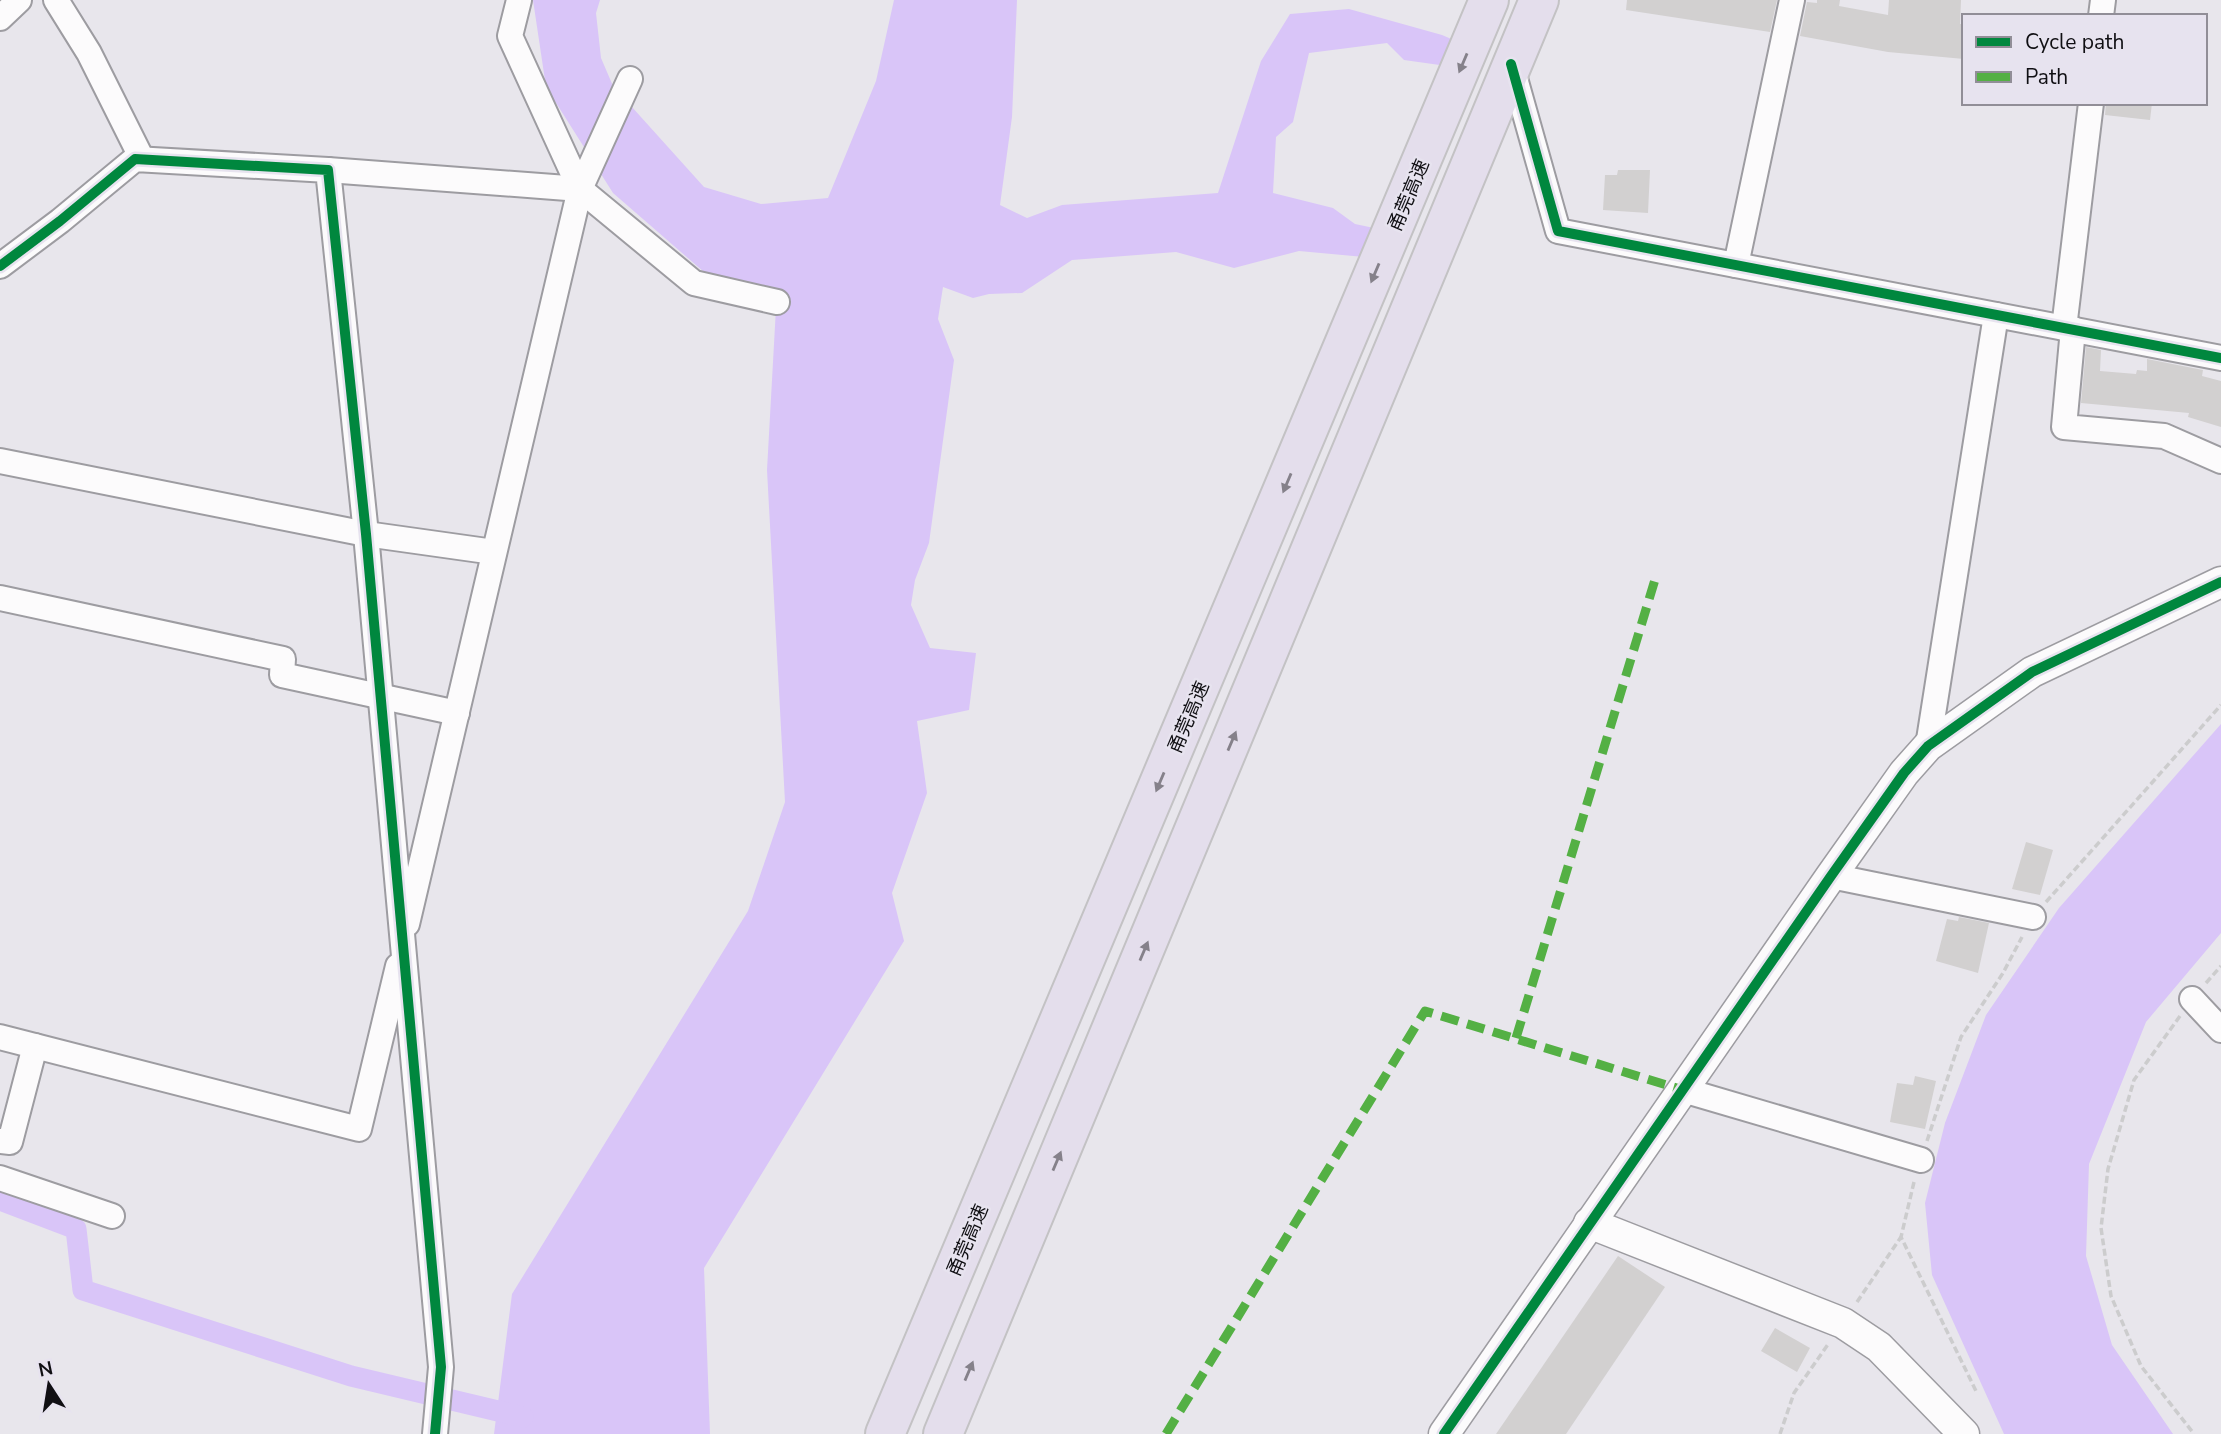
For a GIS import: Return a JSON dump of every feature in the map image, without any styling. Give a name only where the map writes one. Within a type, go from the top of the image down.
[{"type":"highway","name":"甬莞高速","points":[[885,1434],[1489,0]]},
{"type":"highway","points":[[943,1434],[1539,0]]},
{"type":"street","points":[[0,18],[19,0]]},
{"type":"street","points":[[55,0],[89,53],[142,159]]},
{"type":"street","points":[[519,0],[510,36],[585,178],[694,284],[777,302]]},
{"type":"street","points":[[1735,265],[1792,0]]},
{"type":"street","points":[[1511,64],[1558,231],[2221,358]]},
{"type":"street","points":[[0,1037],[359,1129],[585,178],[627,86]]},
{"type":"street","points":[[2091,105],[2069,329],[2064,427],[2164,436],[2221,461]]},
{"type":"street","points":[[0,267],[135,159],[328,170],[585,178]]},
{"type":"street","points":[[328,170],[366,534],[441,1367],[435,1425]]},
{"type":"street","points":[[1928,746],[1996,315]]},
{"type":"street","points":[[0,461],[366,534],[494,552]]},
{"type":"street","points":[[1444,1434],[1831,876],[1904,773],[1928,746],[2032,673],[2221,582]]},
{"type":"street","points":[[0,598],[283,659],[282,675],[457,713]]},
{"type":"street","points":[[1831,876],[2033,917]]},
{"type":"street","points":[[2192,999],[2221,1030]]},
{"type":"street","points":[[0,1141],[10,1142],[35,1046]]},
{"type":"street","points":[[1683,1090],[1921,1160]]},
{"type":"street","points":[[0,1178],[112,1216]]},
{"type":"street","points":[[1589,1223],[1843,1322],[1879,1347],[1964,1434]]},
{"type":"path","points":[[1780,1434],[1794,1393],[1901,1237],[1921,1160],[1961,1037],[2003,973],[2033,917],[2221,705]]},
{"type":"path","points":[[2194,1434],[2141,1366],[2112,1296],[2101,1228],[2108,1169],[2134,1080],[2192,999],[2221,966]]},
{"type":"path","points":[[1901,1237],[1976,1391]]},
{"type":"shaded area","points":[[533,0],[600,0],[596,13],[601,58],[613,86],[704,187],[761,204],[828,198],[876,81],[894,0],[1017,0],[1012,117],[1000,205],[1027,218],[1062,205],[1218,193],[1261,61],[1290,14],[1349,9],[1442,35],[1470,47],[1461,68],[1404,60],[1387,43],[1309,53],[1293,122],[1276,137],[1273,193],[1333,208],[1355,224],[1393,232],[1375,258],[1299,251],[1234,268],[1176,252],[1072,260],[1022,293],[989,294],[973,298],[943,287],[938,319],[954,360],[929,543],[915,580],[911,605],[930,648],[976,653],[969,710],[917,721],[927,793],[892,893],[904,941],[704,1268],[710,1434],[494,1434],[512,1294],[748,911],[785,802],[767,470],[777,290],[704,272],[613,193],[546,87]]},
{"type":"shaded area","points":[[2221,724],[2221,933],[2146,1022],[2089,1164],[2086,1256],[2112,1345],[2173,1434],[2004,1434],[1932,1275],[1925,1203],[1945,1123],[1986,1015],[2059,908]]},
{"type":"building","points":[[1627,0],[1777,0],[1770,32],[1626,10]]},
{"type":"building","points":[[1817,0],[1840,0],[1839,6],[1888,15],[1889,0],[1961,0],[1962,59],[1888,52],[1800,36],[1807,2],[1817,3]]},
{"type":"building","points":[[2106,105],[2152,105],[2150,120],[2105,115]]},
{"type":"building","points":[[1618,170],[1650,170],[1648,213],[1603,210],[1605,175],[1617,175]]},
{"type":"building","points":[[2086,347],[2101,350],[2100,371],[2136,374],[2137,370],[2147,371],[2147,359],[2203,370],[2202,376],[2221,381],[2221,427],[2188,417],[2189,413],[2081,403]]},
{"type":"building","points":[[2026,842],[2053,850],[2040,895],[2012,889]]},
{"type":"building","points":[[1959,917],[1989,923],[1978,973],[1936,961],[1947,919],[1958,921]]},
{"type":"building","points":[[1915,1076],[1936,1081],[1925,1129],[1890,1122],[1897,1083],[1913,1085]]},
{"type":"building","points":[[1618,1256],[1665,1287],[1566,1434],[1496,1434]]},
{"type":"building","points":[[1775,1328],[1810,1348],[1797,1372],[1761,1351]]},
{"type":"waterway","points":[[0,1200],[76,1229],[83,1290],[351,1376],[523,1417]]},
{"type":"marked path","points":[[1516,1038],[1657,573]]},
{"type":"marked path","points":[[1166,1434],[1425,1011],[1683,1090]]},
{"type":"cycle path","points":[[1511,64],[1558,231],[2221,358]]},
{"type":"cycle path","points":[[0,266],[135,159],[328,170],[366,534],[441,1367],[435,1434]]},
{"type":"cycle path","points":[[1444,1434],[1831,876],[1904,773],[1928,746],[2032,672],[2221,582]]}]
